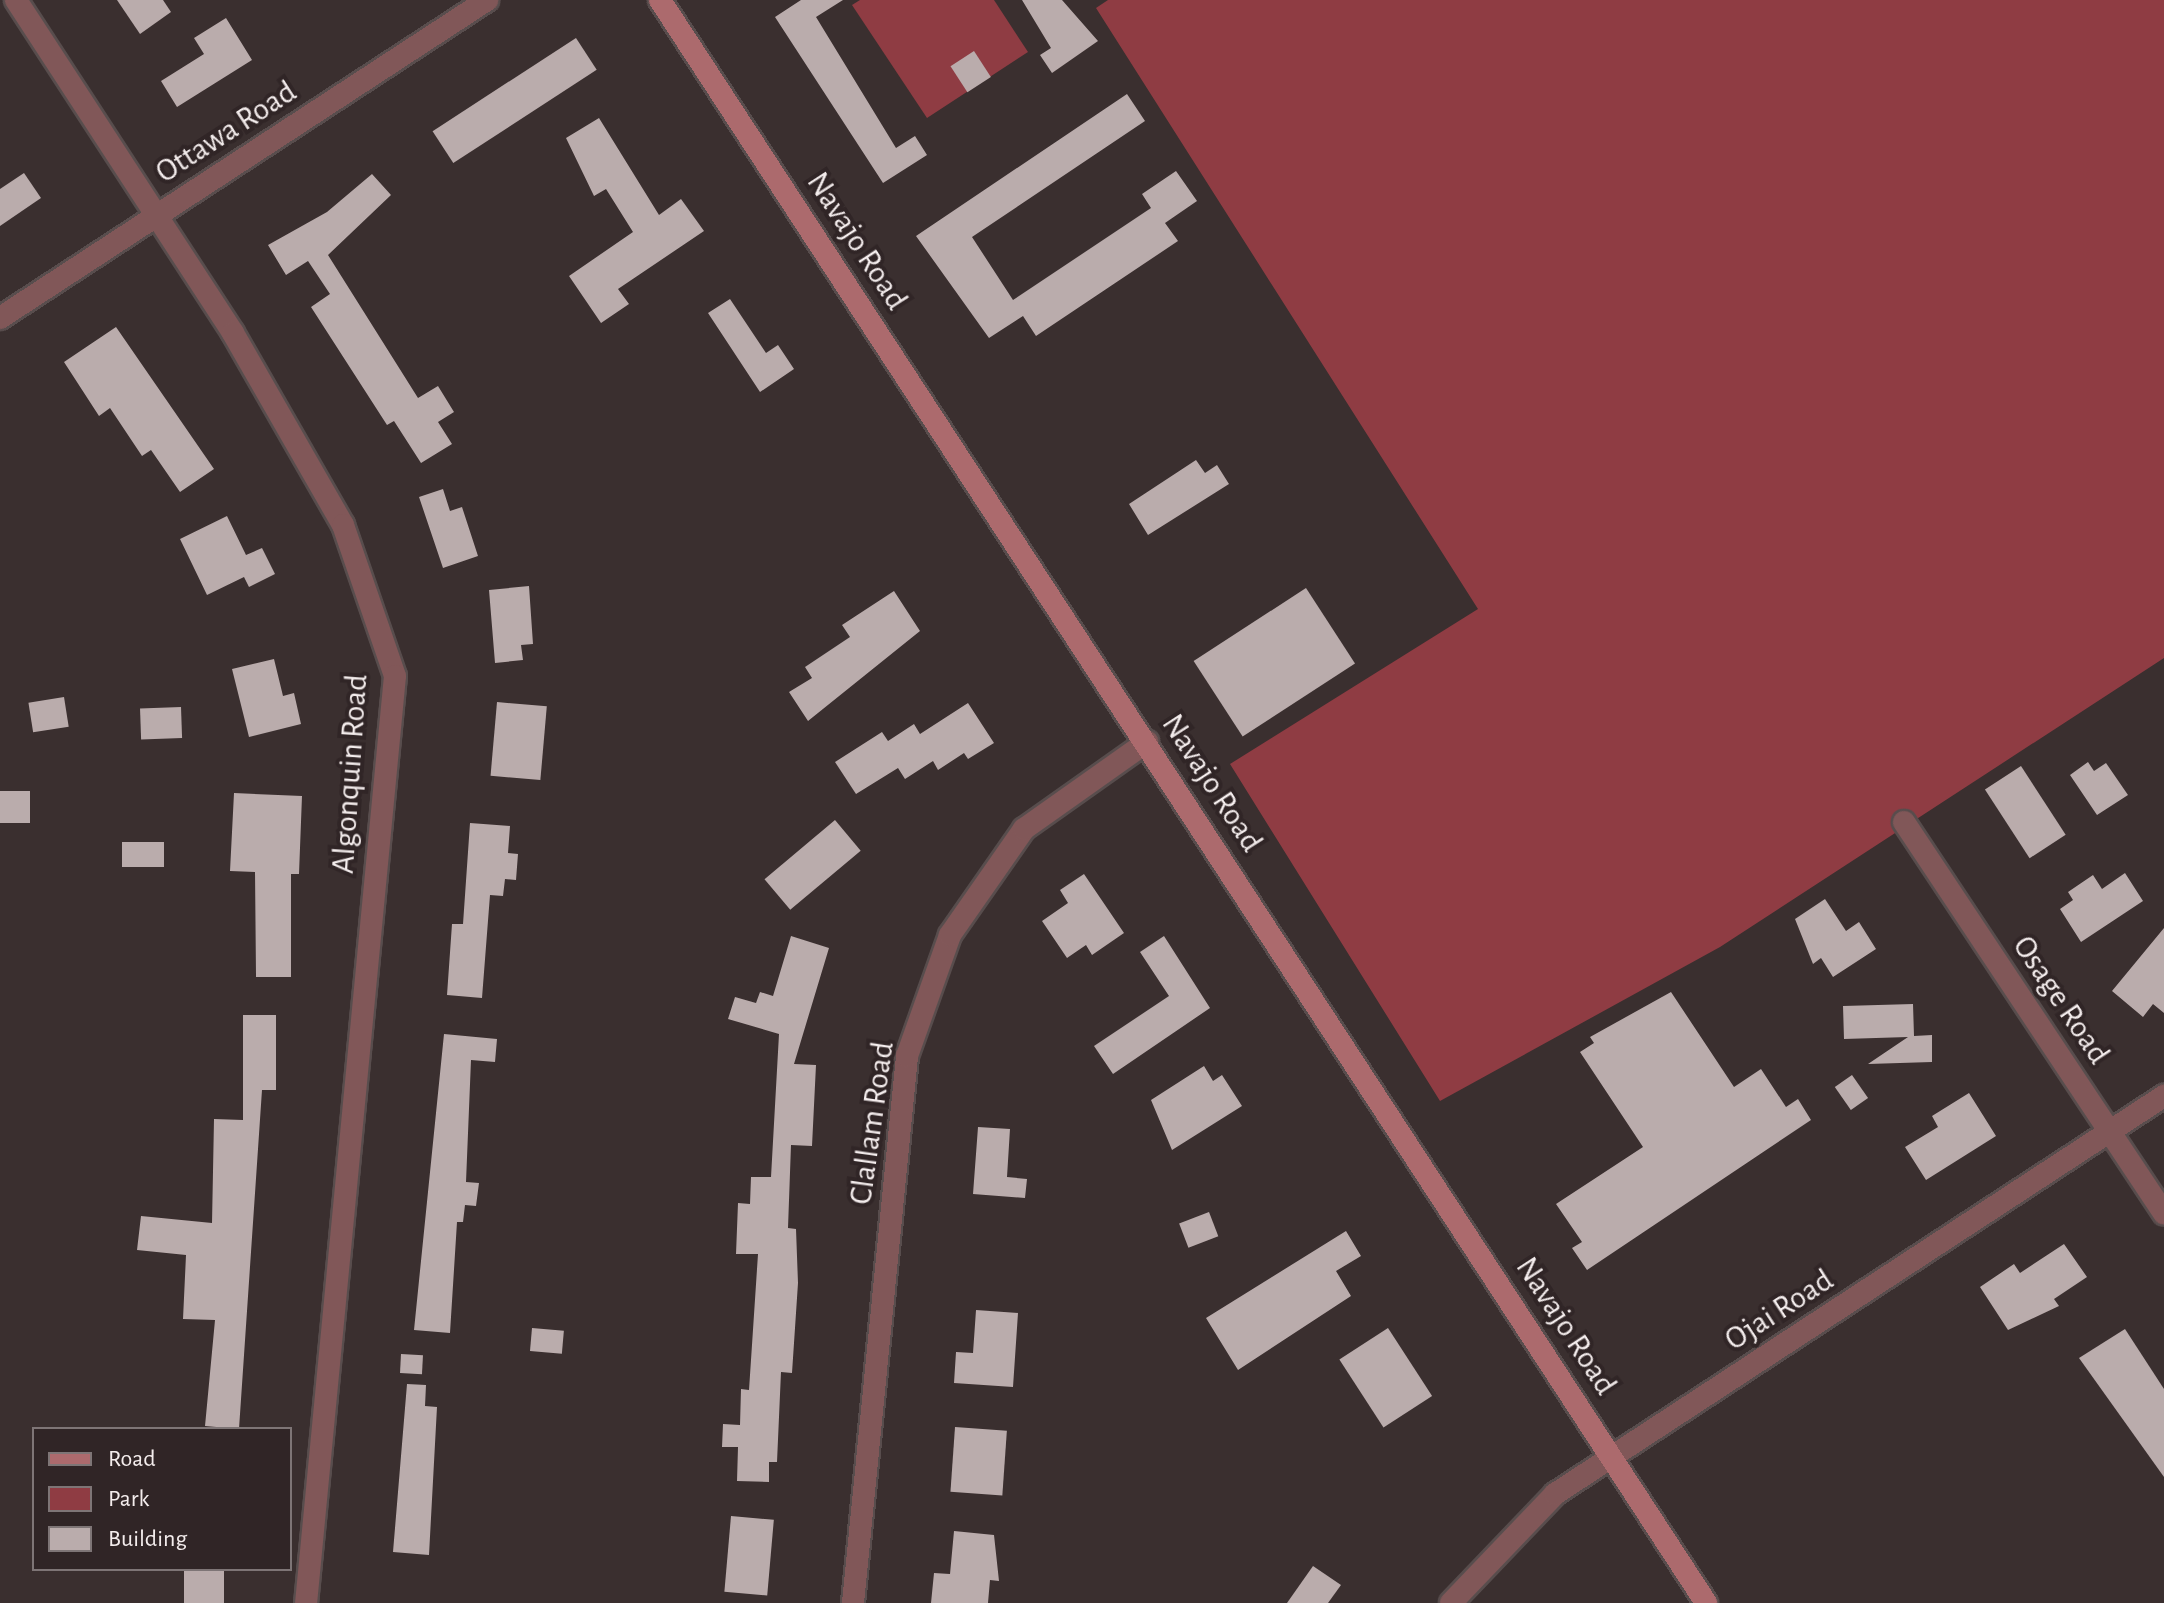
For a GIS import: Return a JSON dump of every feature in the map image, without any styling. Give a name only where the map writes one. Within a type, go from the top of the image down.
[{"type":"main road","name":"Navajo Road","points":[[660,0],[1613,1456],[1706,1603]]},
{"type":"street","name":"Algonquin Road","points":[[16,0],[157,216],[343,525],[395,676],[306,1603]]},
{"type":"street","name":"Ottawa Road","points":[[0,318],[487,0]]},
{"type":"street","name":"Clallam Road","points":[[853,1603],[907,1056],[950,935],[1024,829],[1147,742]]},
{"type":"street","name":"Osage Road","points":[[1904,822],[2164,1214]]},
{"type":"street","name":"Ojai Road","points":[[1451,1603],[1555,1494],[2164,1096]]},
{"type":"green space","points":[[860,0],[994,0],[1028,52],[927,118],[852,5]]},
{"type":"green space","points":[[1108,0],[2164,0],[2164,658],[1720,947],[1440,1101],[1230,764],[1478,609],[1096,8]]},
{"type":"building","points":[[117,0],[163,0],[171,12],[140,34]]},
{"type":"building","points":[[801,0],[843,0],[816,17],[896,148],[915,136],[927,155],[883,183],[775,17]]},
{"type":"building","points":[[1022,0],[1062,0],[1098,41],[1052,73],[1040,55],[1051,48]]},
{"type":"building","points":[[226,18],[252,60],[177,107],[161,81],[204,54],[194,38]]},
{"type":"building","points":[[576,38],[597,70],[453,163],[433,131]]},
{"type":"building","points":[[974,51],[991,77],[967,92],[951,66]]},
{"type":"building","points":[[1127,94],[1145,121],[972,237],[1013,300],[1151,208],[1142,194],[1176,171],[1197,201],[1165,223],[1178,241],[1036,336],[1023,316],[989,338],[916,236]]},
{"type":"building","points":[[599,118],[659,215],[681,199],[704,231],[618,289],[629,304],[601,323],[569,276],[633,232],[606,189],[594,196],[566,138]]},
{"type":"building","points":[[24,173],[41,198],[0,226],[0,189]]},
{"type":"building","points":[[372,174],[391,195],[328,255],[418,398],[438,386],[454,412],[438,422],[452,444],[421,463],[394,421],[387,425],[311,307],[330,294],[308,261],[286,275],[268,245],[327,212]]},
{"type":"building","points":[[730,299],[766,353],[778,345],[794,369],[760,392],[708,313]]},
{"type":"building","points":[[116,327],[214,469],[180,492],[151,450],[142,456],[110,408],[99,416],[64,362]]},
{"type":"building","points":[[1196,460],[1205,473],[1217,465],[1229,484],[1148,535],[1129,504]]},
{"type":"building","points":[[443,489],[450,511],[462,507],[478,556],[443,568],[419,497]]},
{"type":"building","points":[[227,516],[246,555],[262,548],[275,574],[249,587],[244,577],[207,595],[180,539]]},
{"type":"building","points":[[529,586],[533,644],[521,645],[523,660],[495,663],[489,590]]},
{"type":"building","points":[[1306,588],[1355,663],[1243,736],[1194,661]]},
{"type":"building","points":[[894,591],[920,631],[808,721],[789,692],[812,678],[805,667],[850,637],[842,625]]},
{"type":"building","points":[[274,659],[283,696],[294,693],[301,724],[249,737],[232,669]]},
{"type":"building","points":[[64,697],[69,727],[33,732],[28,703]]},
{"type":"building","points":[[497,702],[547,706],[540,780],[491,776]]},
{"type":"building","points":[[968,703],[994,743],[968,759],[964,753],[938,770],[933,761],[905,779],[898,768],[856,794],[835,762],[882,732],[888,741],[914,724],[920,734]]},
{"type":"building","points":[[181,707],[182,738],[141,739],[140,708]]},
{"type":"building","points":[[2088,762],[2094,771],[2106,763],[2128,795],[2097,815],[2070,775]]},
{"type":"building","points":[[2021,766],[2066,835],[2030,858],[1985,789]]},
{"type":"building","points":[[0,791],[30,791],[30,823],[0,823]]},
{"type":"building","points":[[234,793],[302,796],[299,874],[291,874],[291,977],[256,977],[255,872],[230,871]]},
{"type":"building","points":[[835,820],[861,851],[790,910],[765,879]]},
{"type":"building","points":[[470,823],[510,826],[508,853],[518,854],[516,880],[505,879],[503,896],[490,895],[482,998],[447,995],[452,924],[463,924]]},
{"type":"building","points":[[122,842],[164,842],[164,867],[122,867]]},
{"type":"building","points":[[2125,873],[2143,901],[2081,942],[2060,909],[2073,900],[2068,892],[2093,875],[2102,889]]},
{"type":"building","points":[[1084,874],[1124,933],[1092,955],[1086,945],[1067,958],[1042,921],[1068,903],[1060,890]]},
{"type":"building","points":[[1825,899],[1846,931],[1859,922],[1876,949],[1833,977],[1821,958],[1813,964],[1795,919]]},
{"type":"building","points":[[2164,928],[2164,1013],[2153,1004],[2143,1017],[2112,991]]},
{"type":"building","points":[[791,936],[829,948],[794,1064],[816,1065],[812,1146],[791,1145],[788,1228],[796,1229],[798,1283],[792,1373],[781,1372],[777,1462],[769,1462],[769,1482],[737,1481],[738,1447],[722,1447],[723,1424],[740,1425],[741,1389],[749,1390],[758,1254],[736,1254],[738,1203],[750,1204],[751,1177],[771,1177],[779,1034],[728,1019],[735,997],[756,1003],[760,992],[773,996]]},
{"type":"building","points":[[1164,936],[1210,1008],[1113,1074],[1094,1046],[1169,996],[1140,952]]},
{"type":"building","points":[[1671,992],[1734,1087],[1761,1069],[1786,1107],[1798,1099],[1811,1120],[1587,1270],[1572,1248],[1582,1242],[1556,1204],[1643,1147],[1580,1052],[1594,1043],[1590,1037]]},
{"type":"building","points":[[1913,1004],[1914,1036],[1932,1035],[1932,1062],[1868,1064],[1908,1037],[1844,1039],[1843,1006]]},
{"type":"building","points":[[243,1015],[276,1015],[276,1090],[262,1090],[239,1427],[205,1426],[215,1320],[183,1319],[186,1255],[137,1250],[141,1216],[212,1223],[214,1119],[243,1120]]},
{"type":"building","points":[[444,1034],[497,1039],[495,1062],[471,1060],[466,1182],[479,1183],[476,1206],[465,1205],[463,1222],[457,1222],[450,1333],[414,1330]]},
{"type":"building","points":[[1204,1066],[1213,1081],[1222,1075],[1242,1106],[1172,1150],[1151,1100]]},
{"type":"building","points":[[1852,1075],[1868,1098],[1851,1110],[1835,1087]]},
{"type":"building","points":[[1969,1093],[1996,1136],[1926,1180],[1905,1147],[1938,1127],[1932,1116]]},
{"type":"building","points":[[978,1127],[1010,1129],[1007,1177],[1027,1179],[1025,1198],[973,1194]]},
{"type":"building","points":[[1209,1212],[1218,1236],[1188,1248],[1179,1223]]},
{"type":"building","points":[[1346,1231],[1361,1256],[1336,1271],[1351,1296],[1238,1370],[1206,1318]]},
{"type":"building","points":[[2064,1244],[2087,1277],[2054,1299],[2059,1306],[2008,1330],[1980,1287],[2014,1264],[2020,1273]]},
{"type":"building","points":[[976,1310],[1018,1313],[1013,1387],[954,1383],[956,1352],[973,1353]]},
{"type":"building","points":[[532,1328],[564,1331],[562,1354],[530,1351]]},
{"type":"building","points":[[1388,1328],[1432,1396],[1383,1428],[1339,1360]]},
{"type":"building","points":[[2125,1329],[2164,1389],[2164,1477],[2079,1358]]},
{"type":"building","points":[[401,1354],[423,1355],[422,1374],[400,1373]]},
{"type":"building","points":[[407,1384],[426,1385],[425,1406],[437,1407],[429,1555],[393,1552]]},
{"type":"building","points":[[955,1427],[1007,1431],[1002,1495],[950,1492]]},
{"type":"building","points":[[731,1516],[774,1520],[767,1595],[724,1592]]},
{"type":"building","points":[[954,1531],[994,1535],[999,1581],[990,1580],[988,1603],[931,1603],[934,1573],[950,1574]]},
{"type":"building","points":[[1313,1566],[1341,1585],[1328,1603],[1287,1603]]},
{"type":"building","points":[[184,1571],[224,1571],[224,1603],[184,1603]]}]
